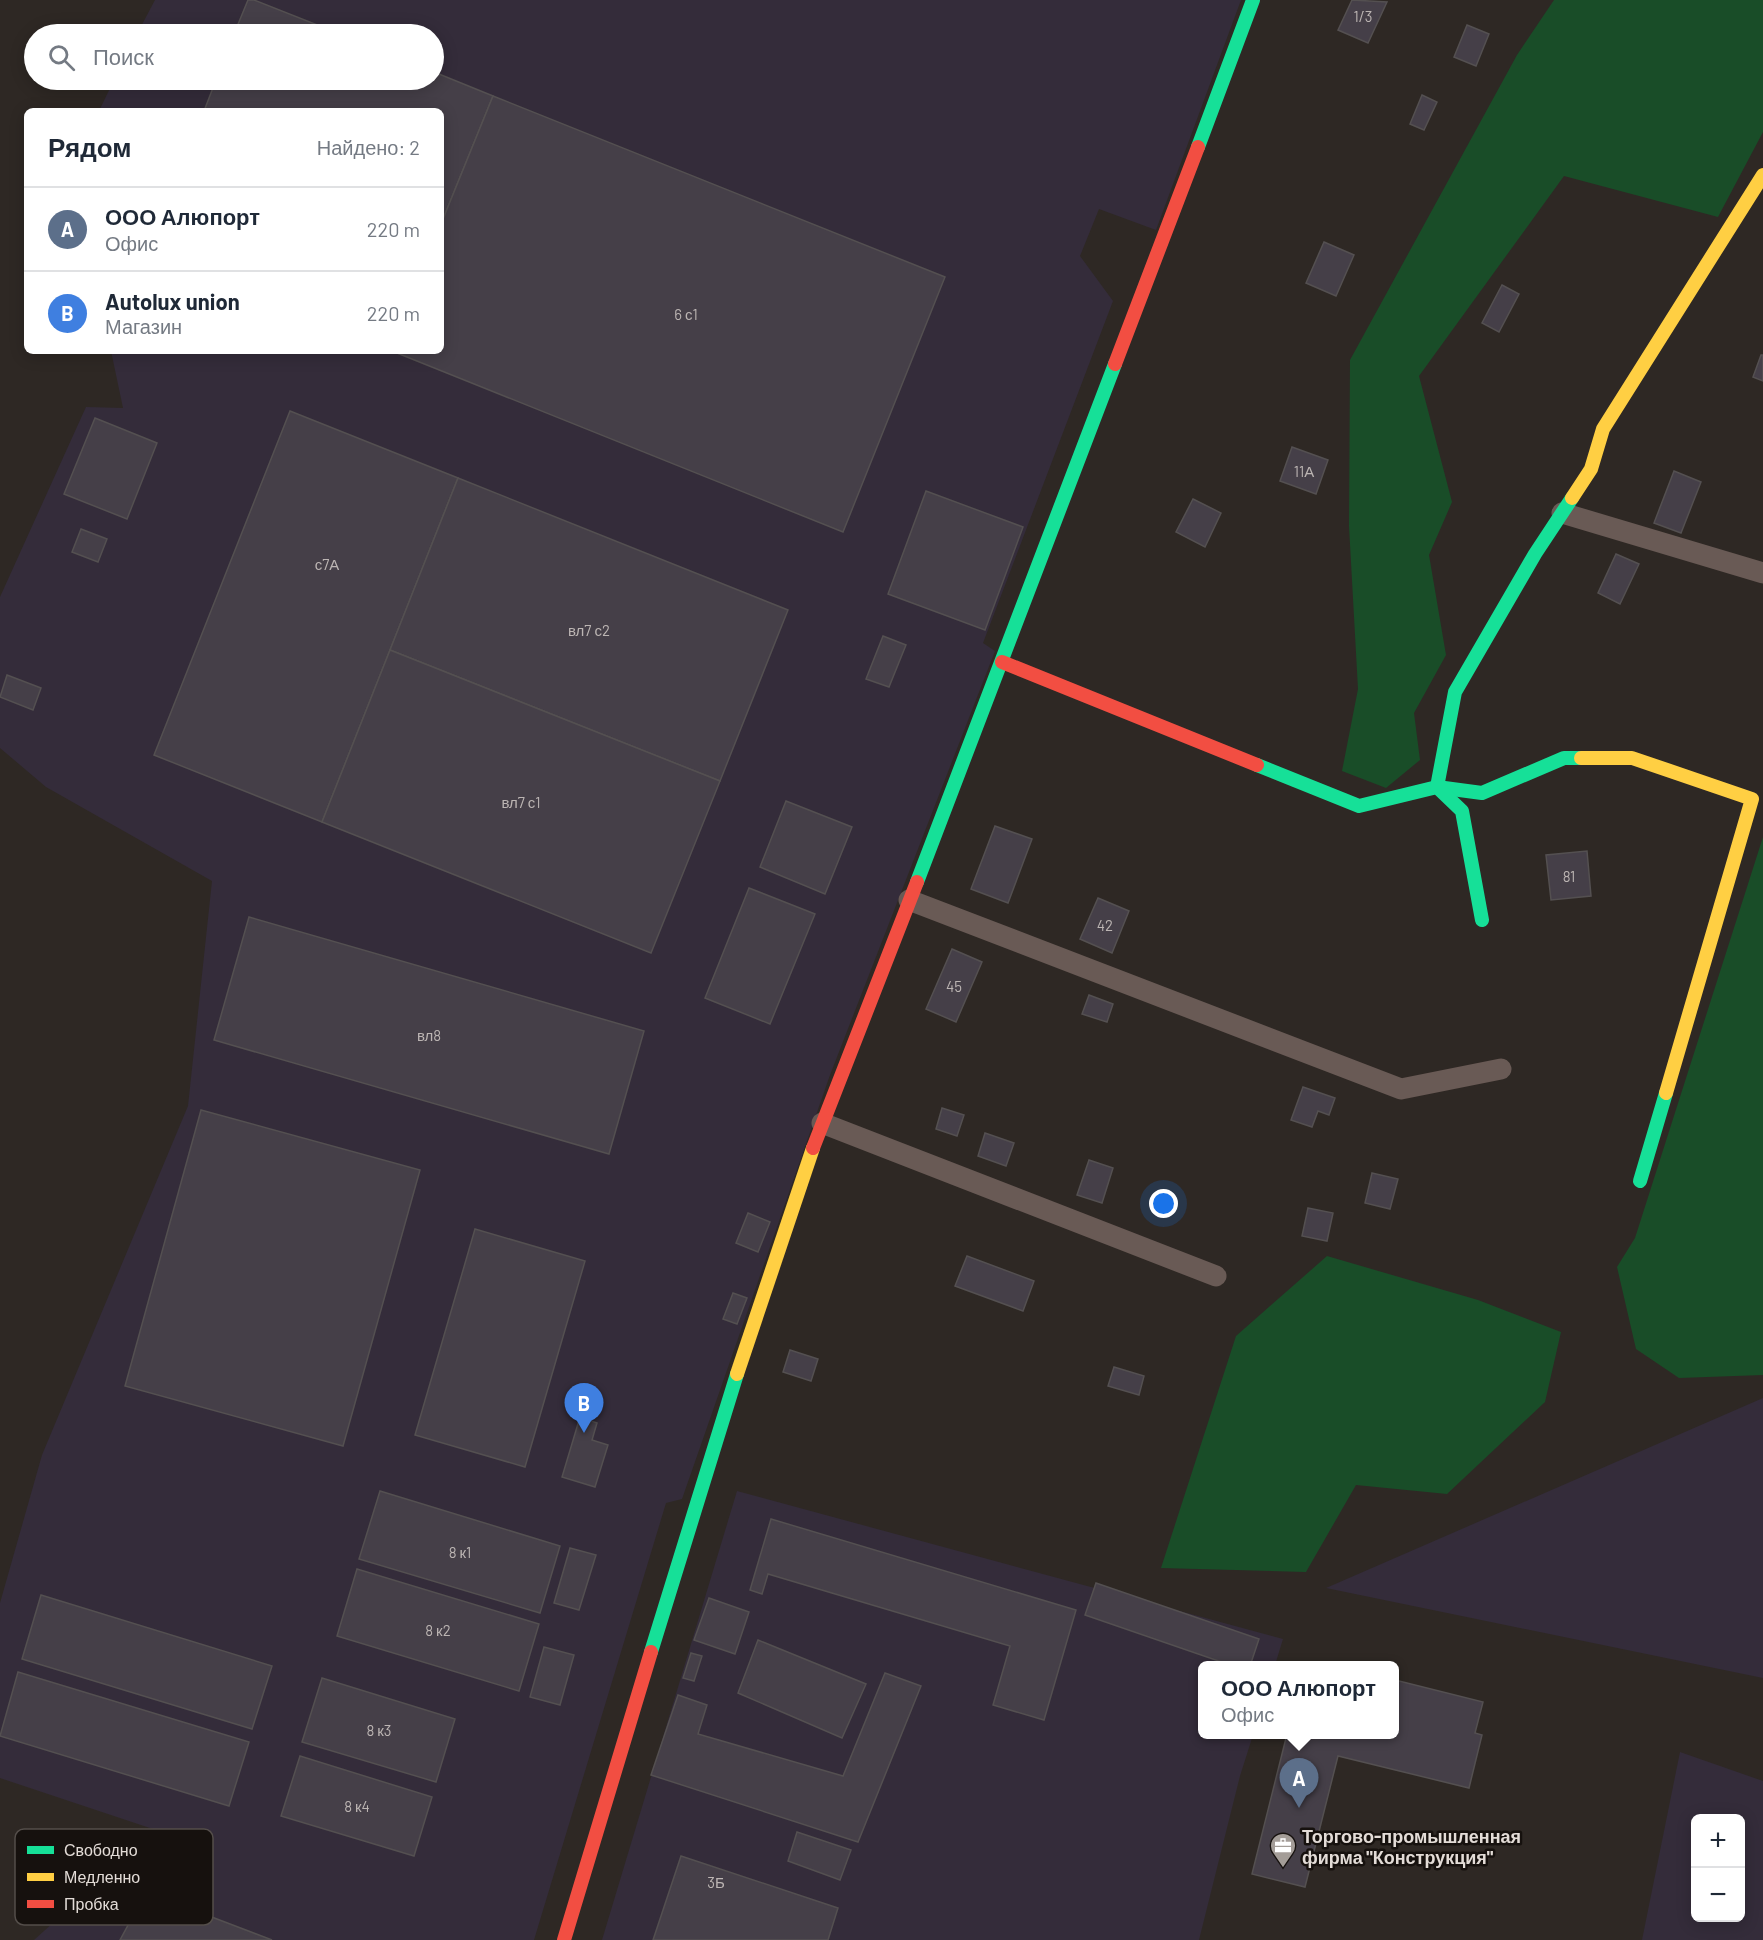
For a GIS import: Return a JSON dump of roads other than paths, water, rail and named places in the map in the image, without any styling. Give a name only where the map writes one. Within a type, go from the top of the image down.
[{"type":"street","points":[[564,1940],[693,1512],[770,1273],[822,1123],[1002,662],[1253,0]]},
{"type":"street","points":[[1437,787],[1455,692],[1562,513],[1591,469],[1603,429],[1763,175]]},
{"type":"street","points":[[1562,513],[1763,573]]},
{"type":"street","points":[[1002,662],[1359,806],[1437,787],[1482,793],[1564,758],[1632,758],[1752,799],[1640,1182]]},
{"type":"street","points":[[1437,787],[1462,811],[1482,920]]},
{"type":"street","points":[[909,900],[1401,1089],[1501,1069]]},
{"type":"street","points":[[822,1123],[1216,1276]]},
{"type":"place","name":"Autolux union","points":[[584,1433]]},
{"type":"place","name":"ООО Алюпорт","points":[[1299,1808]]},
{"type":"place","name":"Торгово-промышленная фирма \"Конструкция\"","points":[[1283,1869]]}]
